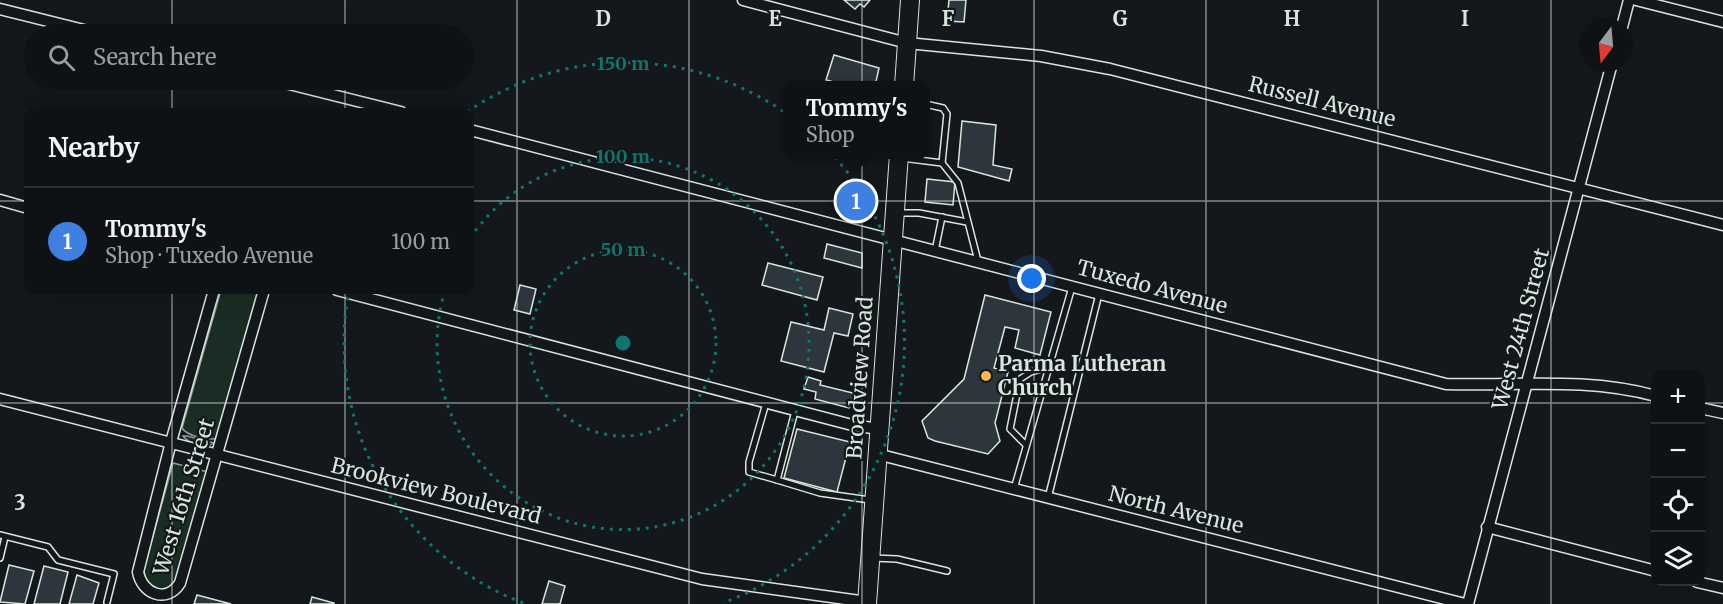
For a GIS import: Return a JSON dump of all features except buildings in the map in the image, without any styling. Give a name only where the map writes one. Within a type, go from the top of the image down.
[{"type":"main road","points":[[904,81],[910,0]]},
{"type":"main road","name":"Broadview Road","points":[[867,603],[898,159]]},
{"type":"street","name":"Russell Avenue","points":[[744,0],[907,43],[1033,55],[1110,69],[1723,225]]},
{"type":"street","points":[[1624,18],[1629,0]]},
{"type":"street","points":[[1636,0],[1723,22]]},
{"type":"street","points":[[0,9],[60,24]]},
{"type":"street","name":"West 24th Street","points":[[1466,604],[1528,382],[1610,72]]},
{"type":"street","points":[[313,90],[384,108]]},
{"type":"street","name":"Tuxedo Avenue","points":[[474,131],[1446,384],[1491,385],[1528,382],[1623,387],[1651,395]]},
{"type":"street","points":[[0,200],[24,207]]},
{"type":"street","name":"West 16th Street","points":[[213,294],[171,442],[138,572],[146,591],[156,595],[166,596],[176,591],[180,583],[263,294]]},
{"type":"street","points":[[352,294],[852,425],[879,429]]},
{"type":"street","name":"Brookview Boulevard","points":[[0,399],[702,579],[867,603]]},
{"type":"street","points":[[1705,409],[1723,414]]},
{"type":"street","name":"North Avenue","points":[[877,454],[1466,604]]},
{"type":"street","points":[[1487,527],[1651,570]]},
{"type":"street","points":[[1705,584],[1723,588]]},
{"type":"lane","points":[[930,105],[943,108],[947,114],[942,163]]},
{"type":"lane","points":[[917,159],[942,163],[958,183],[978,262]]},
{"type":"lane","points":[[894,214],[919,213],[968,222]]},
{"type":"lane","points":[[935,251],[942,217]]},
{"type":"lane","points":[[1014,489],[1072,287]]},
{"type":"lane","points":[[1048,498],[1099,294]]},
{"type":"lane","points":[[1026,445],[1010,429],[1020,379],[1031,372],[1048,367]]},
{"type":"lane","points":[[766,402],[749,462],[749,472],[820,493],[874,501]]},
{"type":"lane","points":[[777,480],[796,409]]},
{"type":"lane","points":[[0,558],[3,536],[48,547],[58,560],[114,574],[107,602]]},
{"type":"lane","points":[[870,558],[897,559],[947,572]]},
{"type":"green space","points":[[220,294],[257,294],[217,438],[198,437],[182,428]]},
{"type":"green space","points":[[183,436],[214,443],[206,446],[197,445]]},
{"type":"green space","points":[[173,463],[208,472],[175,585],[162,590],[148,583],[144,569]]},
{"type":"place","name":"Tommy's","points":[[856,201]]},
{"type":"place","name":"Parma Lutheran Church","points":[[986,376]]}]
